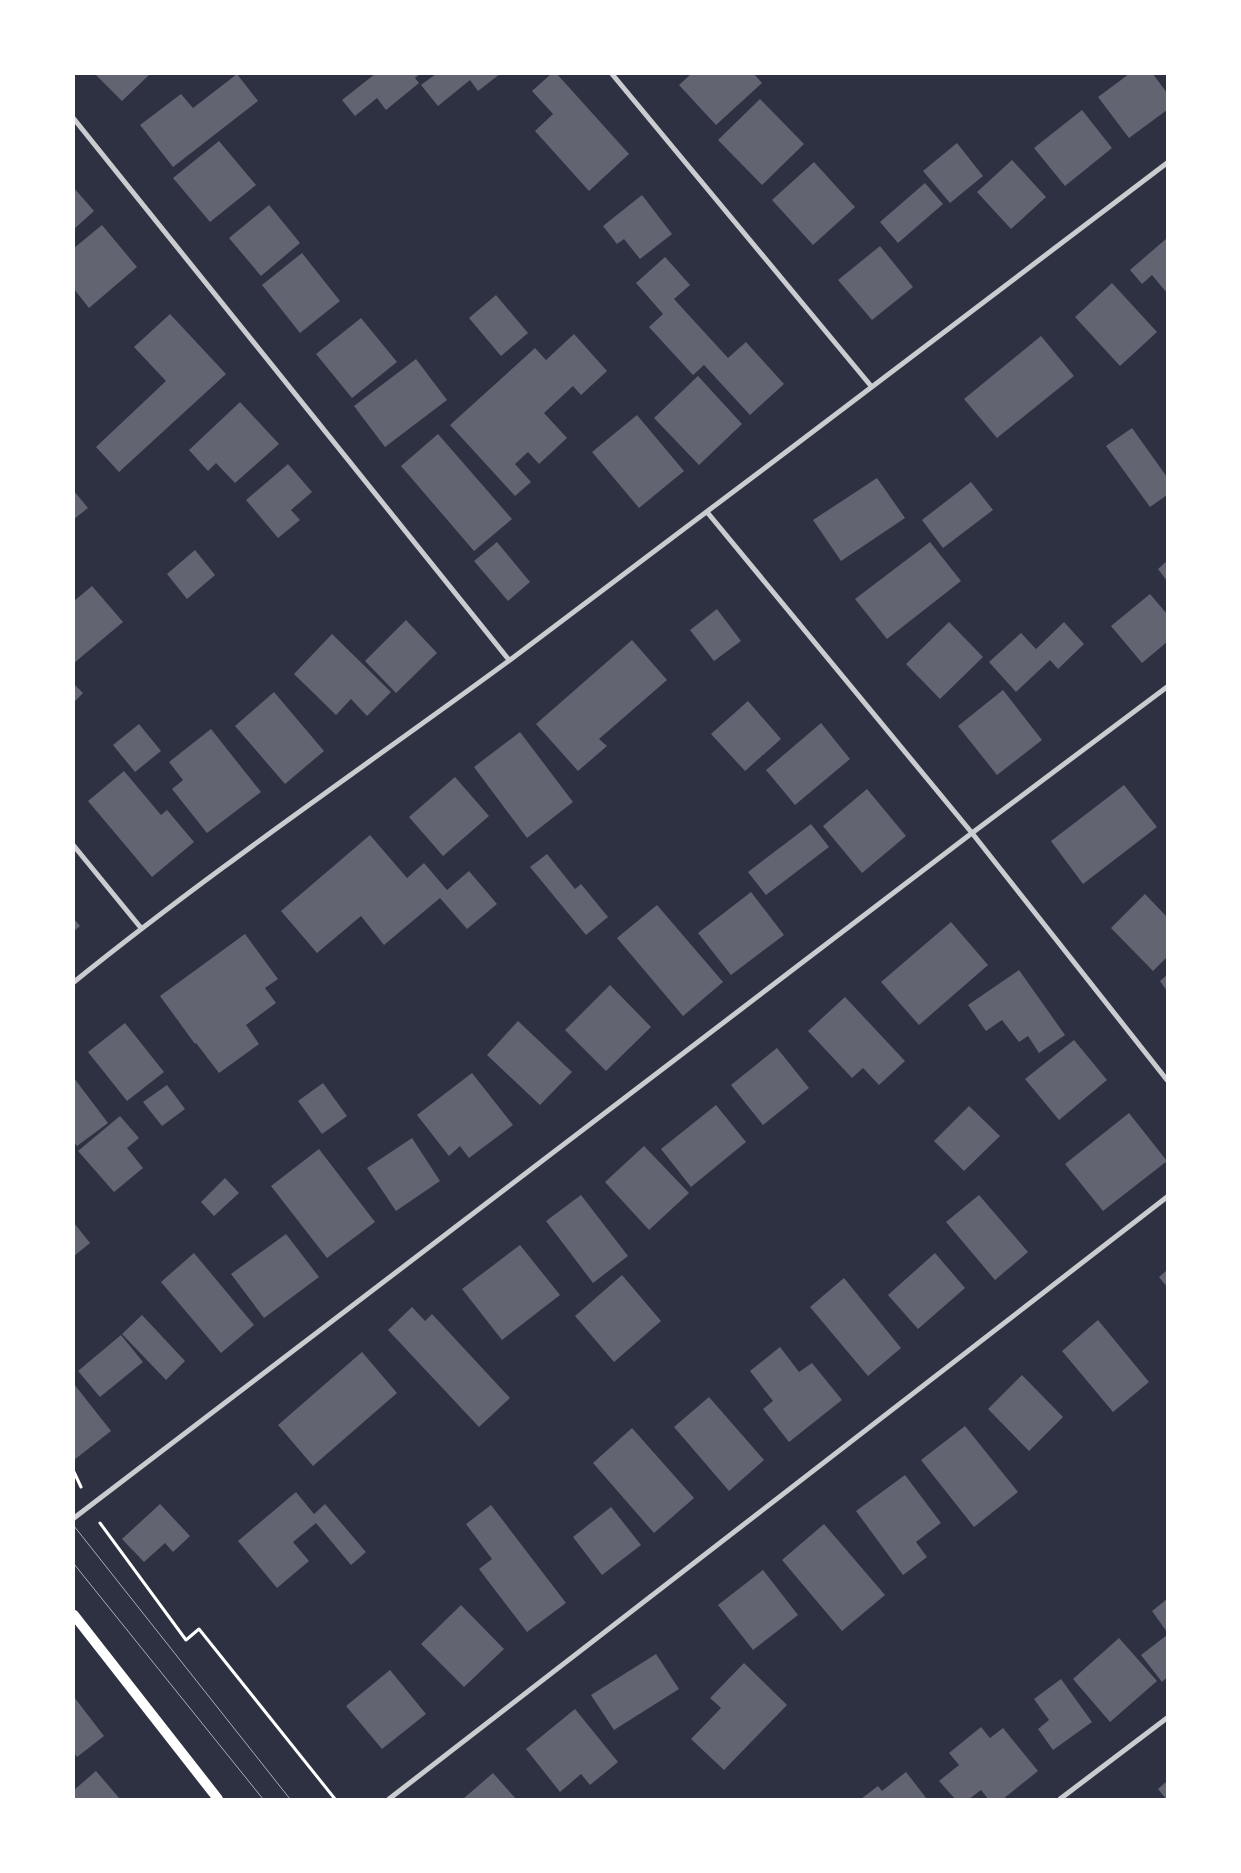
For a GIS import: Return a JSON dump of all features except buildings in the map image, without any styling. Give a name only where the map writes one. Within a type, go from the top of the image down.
[{"type":"main road","points":[[74,1615],[218,1799]]},
{"type":"street","points":[[612,74],[871,386]]},
{"type":"street","points":[[74,119],[509,660]]},
{"type":"street","points":[[74,982],[141,928],[509,660],[707,512],[1167,163]]},
{"type":"street","points":[[707,512],[972,833],[1167,1080]]},
{"type":"street","points":[[74,1518],[972,833],[1167,687]]},
{"type":"street","points":[[74,846],[141,928]]},
{"type":"street","points":[[389,1799],[1167,1197]]},
{"type":"street","points":[[1060,1799],[1167,1718]]},
{"type":"path","points":[[89,1507],[108,1537],[186,1640],[199,1630],[335,1799]]},
{"type":"tram line","points":[[74,1526],[290,1799]]},
{"type":"tram line","points":[[74,1564],[263,1799]]}]
